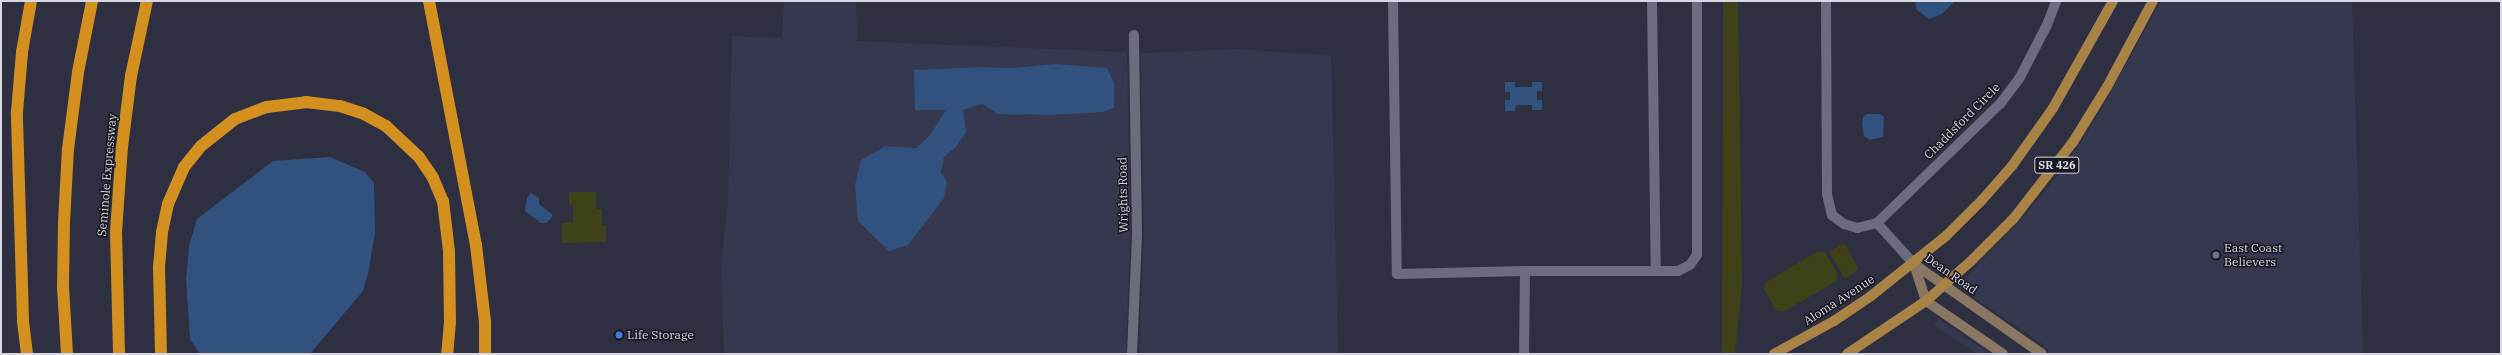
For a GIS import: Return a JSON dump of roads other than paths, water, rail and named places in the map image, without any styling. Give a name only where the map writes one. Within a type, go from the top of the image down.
[{"type":"highway","points":[[27,354],[23,320],[17,112],[21,59],[31,1]]},
{"type":"highway","points":[[66,354],[63,265],[68,149],[78,72],[92,1]]},
{"type":"highway","name":"Seminole Expressway","points":[[119,354],[116,232],[121,154],[131,76],[146,1]]},
{"type":"highway","points":[[429,1],[476,245],[485,322],[485,354]]},
{"type":"highway","points":[[161,354],[159,267],[162,232],[170,197],[184,167],[201,146],[235,119],[267,107],[306,102],[340,106],[364,114],[386,126],[419,157],[433,178],[443,201],[450,250],[450,322],[447,354]]},
{"type":"highway","points":[[19,354],[20,332],[23,320]]},
{"type":"main road","name":"SR 426","points":[[1914,264],[1946,236],[1982,200],[2033,138],[2075,72],[2113,1]]},
{"type":"main road","name":"SR 426","points":[[1847,354],[1926,301],[1992,241],[2054,169],[2095,107],[2153,1]]},
{"type":"main road","name":"Dean Road","points":[[1914,264],[2042,354]]},
{"type":"main road","name":"Dean Road","points":[[1914,264],[1926,301]]},
{"type":"main road","name":"Aloma Avenue","points":[[1774,354],[1834,321],[1914,264]]},
{"type":"main road","points":[[1926,301],[2003,354]]},
{"type":"street","points":[[1394,1],[1397,274],[1525,271],[1678,271],[1690,265],[1698,255],[1697,1]]},
{"type":"street","points":[[1652,1],[1656,271]]},
{"type":"street","name":"Chaddsford Circle","points":[[1826,1],[1827,194],[1832,215],[1844,224],[1857,228],[1877,222],[2000,104],[2019,79],[2056,1]]},
{"type":"street","name":"Wrights Road","points":[[1132,354],[1137,234],[1134,35]]},
{"type":"street","points":[[1877,222],[1914,264]]},
{"type":"street","points":[[1524,354],[1525,271]]},
{"type":"water","points":[[1915,1],[1955,1],[1942,14],[1929,19],[1917,10]]},
{"type":"water","points":[[1055,64],[1107,68],[1114,83],[1114,108],[1103,112],[1051,115],[998,114],[982,104],[963,110],[966,132],[955,148],[944,157],[941,173],[947,182],[944,198],[908,245],[889,251],[858,221],[855,185],[861,160],[886,146],[916,148],[930,135],[946,110],[915,110],[914,70],[982,67],[1012,68]]},
{"type":"water","points":[[1505,82],[1515,82],[1515,87],[1532,87],[1532,82],[1542,82],[1542,91],[1537,91],[1537,100],[1542,100],[1542,110],[1532,110],[1532,105],[1516,105],[1515,111],[1505,111],[1505,100],[1510,100],[1510,92],[1505,92]]},
{"type":"water","points":[[1867,114],[1880,114],[1884,117],[1883,137],[1870,140],[1864,136],[1862,125],[1863,117]]},
{"type":"water","points":[[330,157],[365,172],[374,183],[375,233],[368,274],[363,291],[310,354],[200,354],[190,339],[186,279],[189,246],[197,219],[273,161]]},
{"type":"water","points":[[531,193],[539,198],[539,204],[552,214],[552,217],[546,223],[541,223],[525,211],[527,198]]},
{"type":"place","name":"East Coast Believers","points":[[2216,255]]},
{"type":"place","name":"Life Storage","points":[[619,335]]}]
